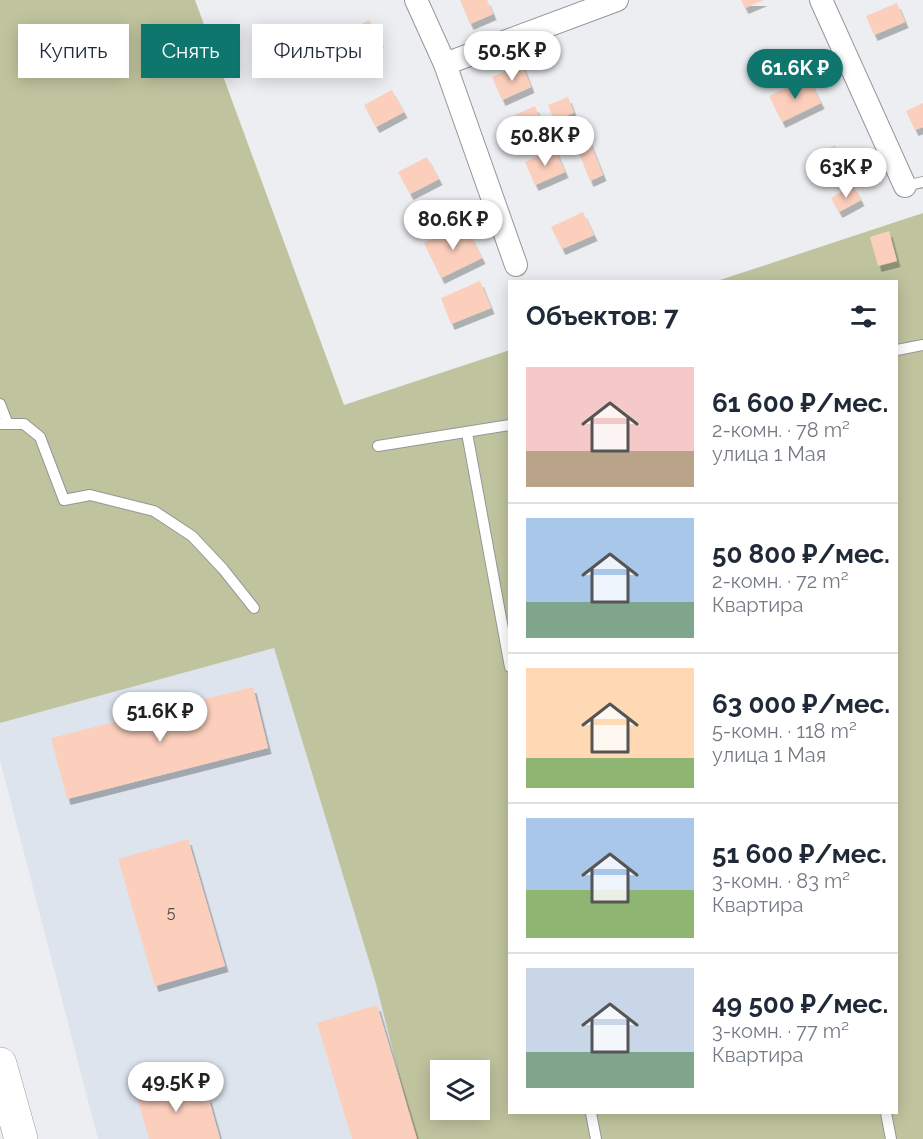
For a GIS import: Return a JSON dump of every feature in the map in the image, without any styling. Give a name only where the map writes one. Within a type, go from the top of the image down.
[{"type":"main road","points":[[0,1064],[21,1139]]},
{"type":"street","points":[[417,0],[445,63],[516,265]]},
{"type":"street","points":[[445,63],[617,0]]},
{"type":"street","points":[[821,0],[914,184]]},
{"type":"lane","points":[[898,350],[923,345]]},
{"type":"lane","points":[[0,404],[3,423],[24,424],[40,437],[64,500],[90,495],[154,511],[192,536],[224,569],[254,608]]},
{"type":"lane","points":[[378,446],[508,425]]},
{"type":"lane","points":[[467,433],[508,657]]},
{"type":"lane","points":[[591,1114],[596,1139]]},
{"type":"lane","points":[[886,1114],[891,1139]]},
{"type":"shaded area","points":[[274,648],[376,984],[415,1139],[98,1139],[0,760],[0,723]]},
{"type":"green space","points":[[0,0],[195,0],[204,24],[141,24],[141,78],[224,78],[344,405],[508,351],[508,1114],[898,1114],[898,280],[720,280],[923,213],[923,1139],[415,1139],[376,984],[274,648],[0,723]]},
{"type":"building","points":[[460,0],[487,0],[493,14],[470,24]]},
{"type":"building","points":[[741,0],[764,0],[745,8]]},
{"type":"building","points":[[897,3],[905,22],[874,35],[866,16]]},
{"type":"building","points":[[522,64],[531,87],[502,100],[492,77]]},
{"type":"building","points":[[808,77],[821,103],[782,122],[769,96]]},
{"type":"building","points":[[392,90],[404,112],[376,127],[364,105]]},
{"type":"building","points":[[568,97],[574,113],[554,120],[548,105]]},
{"type":"building","points":[[923,103],[923,127],[915,130],[906,111]]},
{"type":"building","points":[[535,106],[542,123],[512,135],[506,119]]},
{"type":"building","points":[[588,138],[603,175],[590,181],[575,143]]},
{"type":"building","points":[[835,145],[843,160],[821,172],[813,157]]},
{"type":"building","points":[[555,149],[565,172],[535,185],[525,162]]},
{"type":"building","points":[[427,157],[439,179],[410,194],[398,172]]},
{"type":"building","points":[[853,185],[861,200],[839,212],[831,198]]},
{"type":"building","points":[[583,212],[594,235],[562,249],[551,227]]},
{"type":"building","points":[[464,223],[482,258],[441,278],[424,243]]},
{"type":"building","points":[[889,231],[897,261],[878,266],[870,237]]},
{"type":"building","points":[[480,281],[491,308],[451,324],[441,298]]},
{"type":"building","points":[[253,687],[268,748],[67,799],[51,738]]},
{"type":"building","points":[[188,839],[225,966],[155,986],[118,859]]},
{"type":"building","points":[[377,1005],[417,1139],[352,1139],[317,1023]]},
{"type":"building","points":[[178,1078],[185,1102],[208,1096],[220,1139],[149,1139],[135,1090]]}]
